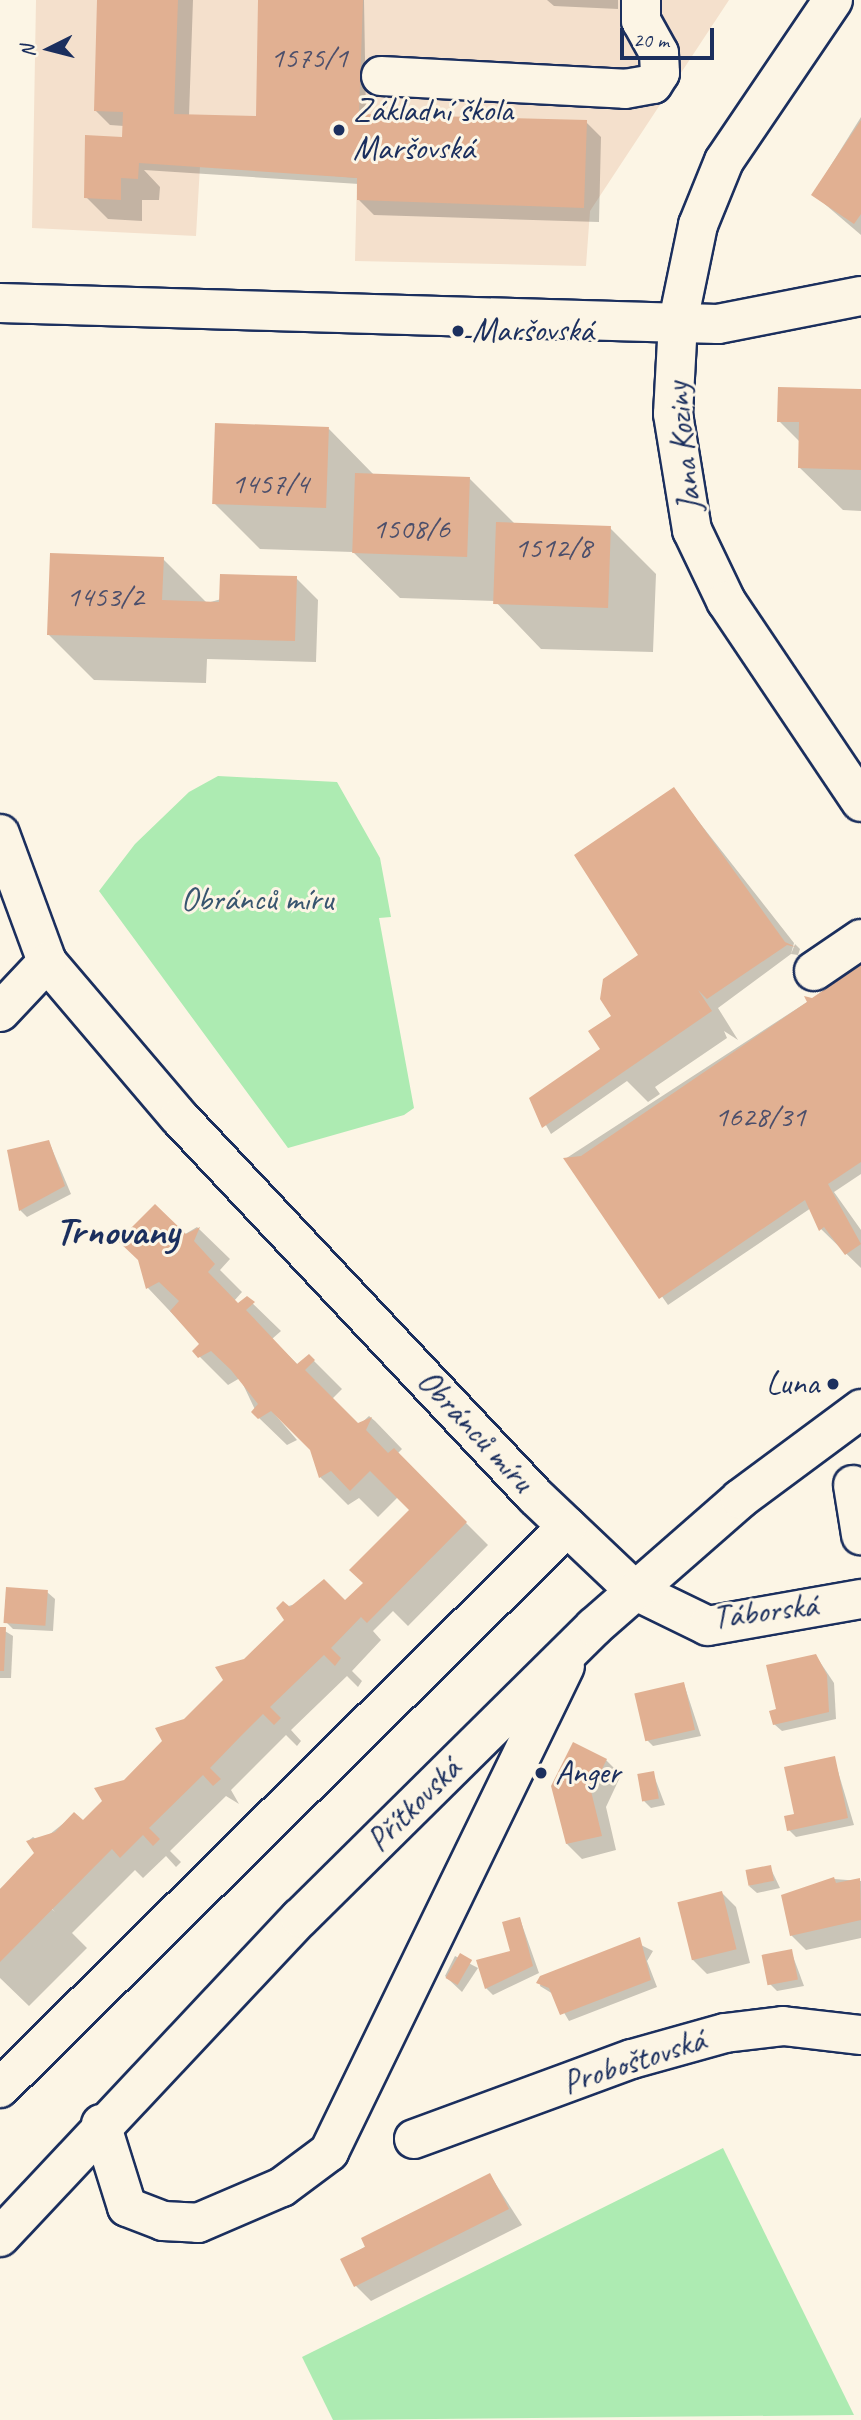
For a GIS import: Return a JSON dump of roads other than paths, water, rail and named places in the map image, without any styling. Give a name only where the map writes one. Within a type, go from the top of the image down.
[{"type":"street","points":[[381,76],[625,89],[653,85],[660,73],[659,53],[641,21],[641,0]]},
{"type":"street","name":"Jana Koziny","points":[[834,0],[724,161],[698,225],[678,322],[673,414],[692,530],[726,601],[861,802]]},
{"type":"street","points":[[0,303],[718,324],[861,296]]},
{"type":"street","name":"Obránců míru","points":[[0,834],[47,962],[179,1117],[567,1527],[635,1590]]},
{"type":"street","points":[[814,971],[861,939]]},
{"type":"street","points":[[0,1012],[47,962]]},
{"type":"street","name":"Přítkovská","points":[[0,2237],[101,2124],[573,1647],[740,1499],[861,1409]]},
{"type":"street","points":[[853,1485],[861,1535]]},
{"type":"street","points":[[0,2088],[567,1527]]},
{"type":"street","name":"Táborská","points":[[635,1590],[708,1626],[861,1599]]},
{"type":"street","points":[[101,2124],[127,2207],[163,2221],[198,2223],[282,2187],[329,2152],[573,1647]]},
{"type":"street","name":"Proboštovská","points":[[414,2139],[632,2059],[725,2033],[783,2025],[861,2035]]},
{"type":"place","name":"Základní škola Maršovská","points":[[339,130]]},
{"type":"place","name":"Maršovská","points":[[458,331]]},
{"type":"place","name":"Luna","points":[[833,1384]]},
{"type":"place","name":"Anger","points":[[541,1773]]},
{"type":"district","name":"Trnovany","points":[[117,1231]]}]
